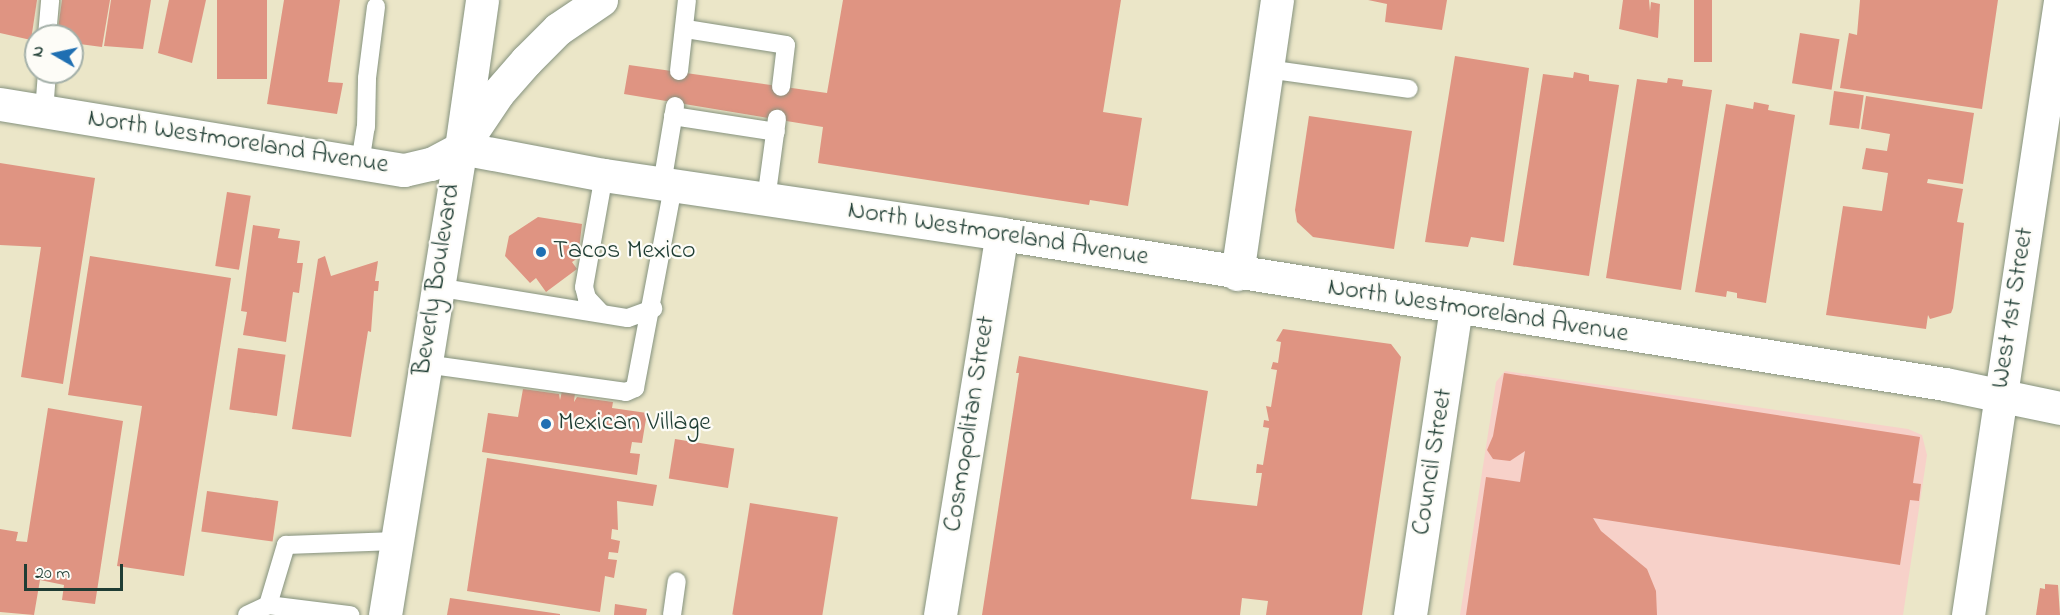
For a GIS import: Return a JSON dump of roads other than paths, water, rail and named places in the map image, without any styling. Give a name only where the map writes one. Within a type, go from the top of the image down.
[{"type":"street","points":[[460,148],[482,0]]},
{"type":"street","name":"Beverly Boulevard","points":[[385,615],[460,148],[498,93],[526,61],[558,29],[601,0]]},
{"type":"street","points":[[1237,274],[1277,0]]},
{"type":"street","name":"West 1st Street","points":[[1968,615],[2060,1]]},
{"type":"street","name":"North Westmoreland Avenue","points":[[0,104],[404,170],[431,164],[460,148],[604,175],[1002,234],[1237,274],[2001,396],[2060,408]]},
{"type":"street","name":"Cosmopolitan Street","points":[[940,615],[1002,234]]},
{"type":"street","name":"Council Street","points":[[1410,615],[1456,308]]},
{"type":"lane","points":[[48,24],[50,0]]},
{"type":"lane","points":[[679,71],[687,28],[687,0]]},
{"type":"lane","points":[[360,163],[366,127],[367,78],[376,7]]},
{"type":"lane","points":[[687,28],[786,45],[781,87]]},
{"type":"lane","points":[[1267,69],[1409,89]]},
{"type":"lane","points":[[44,112],[46,84]]},
{"type":"lane","points":[[425,364],[626,392],[635,388],[640,375],[653,309],[668,185],[674,110],[776,126],[766,200]]},
{"type":"lane","points":[[601,313],[587,298],[584,286],[604,175]]},
{"type":"lane","points":[[436,287],[628,318],[653,309]]},
{"type":"lane","points":[[268,604],[286,545],[396,541]]},
{"type":"lane","points":[[672,615],[677,581]]},
{"type":"lane","points":[[247,615],[268,604],[350,615]]},
{"type":"place","name":"Tacos Mexico","points":[[541,252]]},
{"type":"place","name":"Mexican Village","points":[[546,424]]}]
